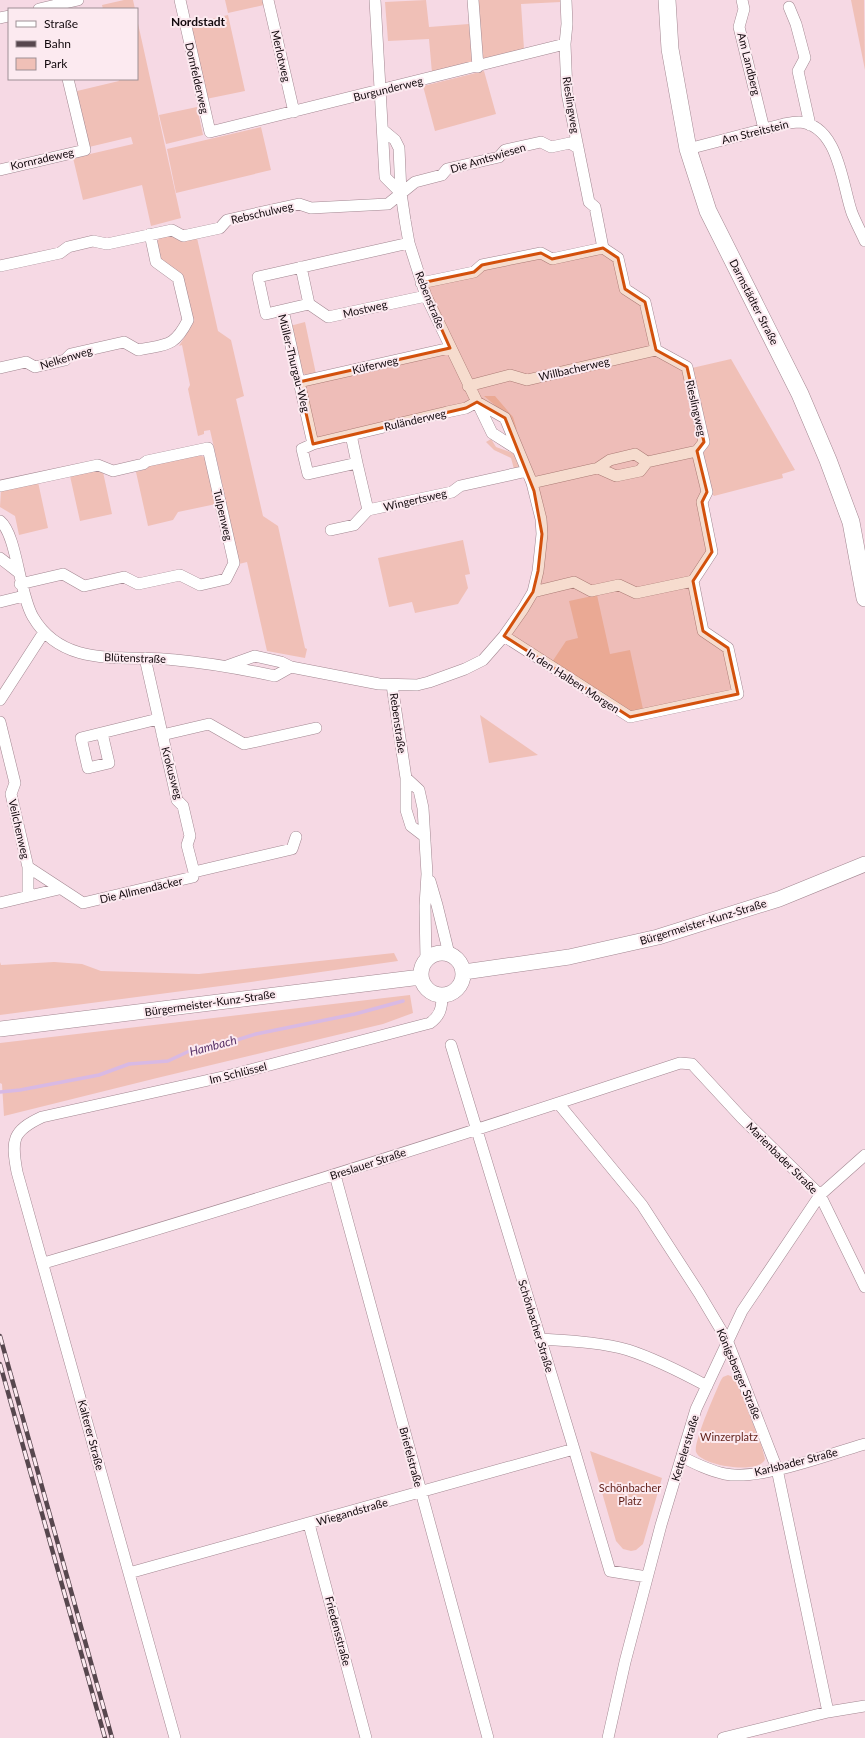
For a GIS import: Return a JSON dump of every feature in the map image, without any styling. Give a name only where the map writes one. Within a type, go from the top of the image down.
[{"type":"main road","name":"Darmstädter Straße","points":[[667,0],[670,49],[688,149],[708,211],[800,394],[828,460],[850,522],[865,598]]},
{"type":"street","points":[[51,5],[78,0]]},
{"type":"street","name":"Dornfelderweg","points":[[180,0],[210,132]]},
{"type":"street","name":"Merlotweg","points":[[268,0],[294,112]]},
{"type":"street","points":[[375,0],[385,177],[401,193]]},
{"type":"street","points":[[473,0],[478,67]]},
{"type":"street","name":"Rieslingweg","points":[[566,0],[567,24],[565,44],[567,93],[589,202],[595,207],[603,248]]},
{"type":"street","name":"Am Landberg","points":[[742,0],[744,9],[739,27],[764,129]]},
{"type":"street","points":[[789,7],[796,24],[805,58],[798,71],[810,125],[829,140],[837,158],[852,213],[865,242]]},
{"type":"street","name":"Burgunderweg","points":[[210,132],[478,67],[565,44]]},
{"type":"street","name":"Kornradeweg","points":[[0,170],[85,150],[68,80]]},
{"type":"street","name":"Am Streitstein","points":[[688,149],[764,129],[800,122],[810,125]]},
{"type":"street","name":"Rebenstraße","points":[[383,130],[395,140],[399,148],[401,193],[409,243],[426,296],[468,386],[492,433],[516,449]]},
{"type":"street","name":"Die Amtswiesen","points":[[401,193],[415,182],[442,175],[447,169],[499,157],[505,150],[542,142],[551,147],[570,143],[578,148]]},
{"type":"street","name":"Rebschulweg","points":[[150,234],[172,230],[183,236],[220,228],[227,220],[299,204],[311,208],[388,204],[401,193]]},
{"type":"street","points":[[0,266],[60,253],[68,247],[93,241],[107,244],[150,234]]},
{"type":"street","name":"Nelkenweg","points":[[0,368],[26,362],[35,367],[65,360],[71,354],[124,342],[138,350],[173,342],[182,332],[188,320],[178,278],[156,262],[150,234]]},
{"type":"street","points":[[283,310],[309,304],[300,267],[409,243]]},
{"type":"street","points":[[421,284],[474,272],[482,265],[541,253],[552,259],[603,248],[618,258],[625,289],[645,302],[656,350]]},
{"type":"street","name":"Müller-Thurgau-Weg","points":[[300,267],[258,277],[266,314],[283,310],[314,444]]},
{"type":"street","name":"Mostweg","points":[[309,304],[328,317],[426,296]]},
{"type":"street","name":"Küferweg","points":[[300,382],[450,348]]},
{"type":"street","name":"Rieslingweg","points":[[656,350],[687,368],[704,442],[697,451],[707,492],[702,502],[712,552],[693,581]]},
{"type":"street","name":"Willbacherweg","points":[[468,386],[510,375],[527,380],[656,350]]},
{"type":"street","name":"Rebenstraße","points":[[424,836],[415,830],[408,820],[405,798],[406,778],[392,685],[417,685],[439,680],[483,660],[504,636],[523,609],[533,592],[538,571],[542,534],[541,519],[532,483],[516,449],[505,418],[477,402]]},
{"type":"street","name":"Ruländerweg","points":[[314,444],[466,408],[477,402]]},
{"type":"street","points":[[351,435],[368,510]]},
{"type":"street","points":[[314,444],[302,450],[308,474],[357,463]]},
{"type":"street","name":"Tulpenweg","points":[[0,486],[98,465],[113,471],[143,464],[146,461],[208,448],[234,563],[226,578],[200,585],[180,575],[138,584],[124,577],[84,586],[63,574],[20,584]]},
{"type":"street","points":[[598,468],[616,476],[640,471],[647,462],[697,451]]},
{"type":"street","points":[[532,483],[598,468],[610,460],[635,454],[647,462]]},
{"type":"street","name":"Wingertsweg","points":[[331,530],[354,525],[368,510],[452,492],[460,486],[527,471]]},
{"type":"street","name":"Blütenstraße","points":[[0,521],[5,525],[13,547],[20,584],[32,616],[44,632],[59,644],[86,655],[104,658],[175,659],[227,666],[275,676],[291,667]]},
{"type":"street","points":[[0,558],[18,572]]},
{"type":"street","points":[[533,592],[574,582],[591,591],[619,585],[636,593],[693,581]]},
{"type":"street","name":"In den Halben Morgen","points":[[504,636],[630,717],[738,694],[728,648],[703,630],[693,581]]},
{"type":"street","points":[[0,602],[24,596]]},
{"type":"street","points":[[0,700],[44,632]]},
{"type":"street","name":"Blütenstraße","points":[[227,666],[255,656],[281,662],[291,667],[379,684],[392,685]]},
{"type":"street","name":"Krokusweg","points":[[145,658],[177,800],[183,806],[190,836],[187,845],[194,872]]},
{"type":"street","points":[[102,733],[158,719]]},
{"type":"street","name":"Veilchenweg","points":[[0,722],[14,783],[11,794],[28,867],[28,896]]},
{"type":"street","points":[[162,735],[208,724],[244,744],[316,728]]},
{"type":"street","points":[[406,778],[415,786],[421,796],[428,874],[449,954]]},
{"type":"street","name":"Die Allmendäcker","points":[[59,888],[83,903],[193,877],[194,872],[292,849],[296,837]]},
{"type":"street","name":"Bürgermeister-Kunz-Straße","points":[[464,972],[569,957],[658,937],[779,898],[865,864]]},
{"type":"street","name":"Veilchenweg","points":[[28,867],[59,888]]},
{"type":"street","points":[[426,960],[425,906],[428,874]]},
{"type":"street","points":[[0,903],[59,888]]},
{"type":"street","points":[[436,954],[449,954],[459,961],[464,972],[460,986],[449,995],[442,996],[430,992],[422,983],[421,977],[423,965],[426,960],[436,954]]},
{"type":"street","name":"Bürgermeister-Kunz-Straße","points":[[0,1030],[421,977]]},
{"type":"street","name":"Im Schlüssel","points":[[19,1133],[26,1124],[42,1117],[227,1076],[430,1022],[435,1019],[440,1012],[442,1006],[442,996]]},
{"type":"street","name":"Schönbacher Straße","points":[[451,1046],[610,1571],[648,1578]]},
{"type":"street","name":"Breslauer Straße","points":[[44,1263],[260,1199],[477,1130],[680,1063],[692,1064]]},
{"type":"street","name":"Marienbader Straße","points":[[692,1064],[741,1118],[820,1195],[865,1287]]},
{"type":"street","name":"Königsberger Straße","points":[[558,1103],[642,1205],[699,1293],[727,1340],[777,1469],[828,1712]]},
{"type":"street","name":"Kalterer Straße","points":[[19,1133],[14,1142],[14,1154],[59,1322],[175,1738]]},
{"type":"street","name":"Kettelerstraße","points":[[608,1738],[625,1662],[661,1525],[696,1409],[727,1340],[742,1311],[820,1195],[865,1155]]},
{"type":"street","name":"Briefelstraße","points":[[335,1175],[488,1738]]},
{"type":"street","points":[[540,1339],[590,1343],[627,1350],[670,1365],[707,1386]]},
{"type":"street","name":"Karlsbader Straße","points":[[682,1457],[708,1469],[725,1474],[754,1474],[865,1444]]},
{"type":"street","name":"Wiegandstraße","points":[[129,1573],[574,1449]]},
{"type":"street","name":"Friedensstraße","points":[[309,1524],[366,1738]]},
{"type":"street","points":[[723,1738],[828,1712],[865,1706]]},
{"type":"highlighted area","points":[[603,248],[618,258],[625,289],[645,302],[656,350],[687,367],[704,442],[697,451],[707,492],[702,502],[712,552],[693,581],[703,631],[728,648],[738,694],[630,717],[504,636],[533,592],[538,571],[542,534],[534,491],[505,418],[477,402],[466,408],[313,444],[299,382],[450,348],[421,283],[474,272],[482,265],[541,253],[552,259]]},
{"type":"green space","points":[[124,0],[133,0],[135,8],[103,8],[102,5]]},
{"type":"green space","points":[[225,0],[263,0],[264,5],[228,13]]},
{"type":"green space","points":[[426,0],[429,27],[469,24],[472,60],[469,64],[432,73],[429,39],[388,41],[385,2]]},
{"type":"green space","points":[[478,0],[561,0],[561,2],[521,4],[524,49],[486,59],[482,57]]},
{"type":"green space","points":[[851,0],[864,0],[865,70]]},
{"type":"green space","points":[[228,15],[245,91],[206,99],[189,24]]},
{"type":"green space","points":[[138,24],[181,218],[151,226],[142,185],[83,200],[73,158],[133,144],[131,137],[89,147],[77,91],[119,81],[138,80]]},
{"type":"green space","points":[[484,71],[496,114],[435,131],[423,86]]},
{"type":"green space","points":[[197,107],[203,135],[166,144],[159,115]]},
{"type":"green space","points":[[261,127],[271,170],[176,193],[167,149]]},
{"type":"green space","points":[[170,235],[181,241],[197,238],[218,331],[231,340],[244,396],[236,399],[263,516],[278,526],[305,648],[307,649],[305,658],[267,651],[247,562],[239,564],[220,492],[223,487],[210,430],[204,431],[204,434],[198,436],[188,389],[190,385],[182,345],[179,346],[193,323],[182,274],[160,260],[157,242],[160,237]]},
{"type":"green space","points":[[305,322],[316,374],[309,377],[300,371],[290,326]]},
{"type":"green space","points":[[731,359],[795,470],[782,474],[783,478],[714,496],[712,494],[703,453],[709,444],[692,368]]},
{"type":"green space","points":[[484,396],[495,396],[513,417],[517,430],[503,412]]},
{"type":"green space","points":[[491,439],[496,447],[516,454],[521,468],[514,469],[511,458],[494,450],[486,442]]},
{"type":"green space","points":[[198,455],[205,457],[216,504],[178,512],[173,520],[148,526],[136,472],[146,469],[148,466]]},
{"type":"green space","points":[[98,469],[103,472],[112,514],[80,521],[70,476]]},
{"type":"green space","points":[[38,482],[48,528],[19,535],[15,516],[0,507],[1,490]]},
{"type":"green space","points":[[463,540],[470,574],[465,575],[468,588],[458,604],[415,613],[412,602],[389,607],[378,558]]},
{"type":"green space","points":[[597,595],[610,654],[630,650],[643,709],[630,712],[552,662],[566,641],[578,638],[569,601]]},
{"type":"green space","points":[[480,715],[538,755],[489,763]]},
{"type":"green space","points":[[394,953],[398,961],[0,1015],[0,962],[1,965],[54,962],[82,964],[101,971],[199,974]]},
{"type":"green space","points":[[410,995],[413,1013],[383,1024],[4,1116],[2,1084],[0,1083],[0,1043]]},
{"type":"green space","name":"Winzerplatz","points":[[728,1375],[736,1380],[761,1444],[765,1459],[761,1464],[753,1467],[742,1468],[719,1465],[700,1457],[696,1452],[698,1438],[710,1405],[721,1380],[723,1377]]},
{"type":"green space","name":"Schönbacher Platz","points":[[590,1451],[662,1478],[643,1544],[636,1550],[631,1551],[623,1549],[616,1541]]},
{"type":"waterway","name":"Hambach","points":[[0,1092],[20,1090],[99,1075],[129,1064],[168,1061],[198,1047],[221,1045],[256,1034],[355,1014],[403,1001]]},
{"type":"railway","points":[[0,1336],[112,1738]]},
{"type":"railway","points":[[0,1364],[105,1738]]},
{"type":"district","name":"Nordstadt","points":[[198,22]]}]
